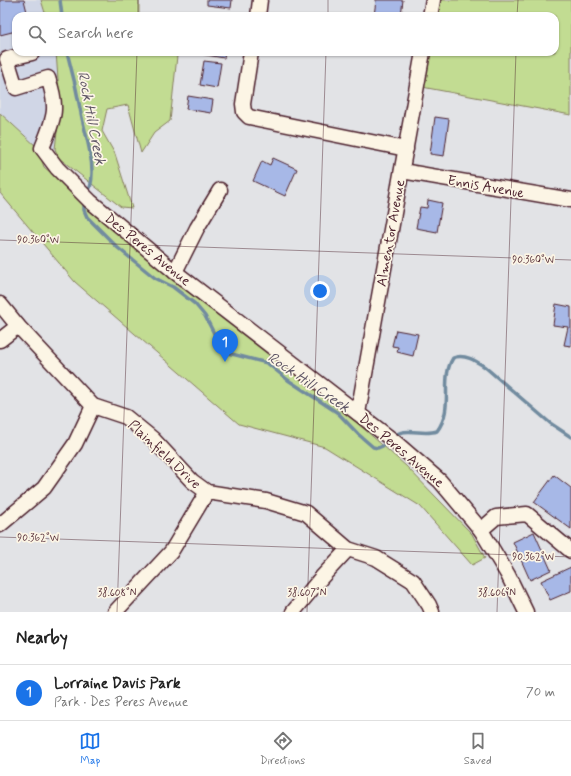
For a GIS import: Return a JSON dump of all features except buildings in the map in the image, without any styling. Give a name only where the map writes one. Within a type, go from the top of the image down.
[{"type":"street","points":[[258,12],[260,0]]},
{"type":"street","points":[[431,12],[433,0]]},
{"type":"street","points":[[251,56],[243,104],[244,112],[249,117],[406,148]]},
{"type":"street","name":"Almentor Avenue","points":[[358,413],[422,56]]},
{"type":"street","name":"Des Peres Avenue","points":[[3,58],[16,88],[48,78],[54,98],[54,116],[42,148],[57,168],[87,198],[175,272],[391,439],[440,481],[481,530],[508,575],[526,612]]},
{"type":"street","name":"Ennis Avenue","points":[[402,171],[571,200]]},
{"type":"street","points":[[175,272],[197,228],[220,190]]},
{"type":"street","name":"Plainfield Drive","points":[[0,304],[18,326],[93,406],[126,417],[153,439],[192,481],[207,492],[266,501],[306,513],[348,549],[376,558],[413,581],[432,612]]},
{"type":"street","points":[[0,340],[18,326]]},
{"type":"street","points":[[0,525],[44,488],[75,444],[93,406]]},
{"type":"street","points":[[115,612],[171,552],[207,492]]},
{"type":"street","points":[[481,530],[496,518],[526,514],[571,551]]},
{"type":"street","points":[[294,612],[321,578],[348,549]]},
{"type":"shaded area","points":[[0,0],[41,0],[45,12],[12,12],[12,56],[56,56],[60,106],[55,149],[37,147],[0,113]]},
{"type":"green space","points":[[41,0],[139,0],[139,12],[45,12]]},
{"type":"green space","points":[[438,0],[571,0],[571,115],[422,87],[428,56],[559,56],[559,12],[436,12]]},
{"type":"green space","points":[[56,56],[177,56],[170,121],[154,133],[141,153],[128,105],[107,109],[102,131],[115,154],[132,208],[121,207],[59,158],[55,149],[60,106]]},
{"type":"green space","points":[[0,113],[37,147],[44,167],[216,311],[347,414],[406,466],[472,534],[485,558],[472,565],[420,506],[325,447],[239,424],[75,282],[0,193]]},
{"type":"waterway","name":"Rock Hill Creek","points":[[60,0],[62,12]]},
{"type":"waterway","name":"Rock Hill Creek","points":[[68,56],[91,156],[92,176],[88,193]]},
{"type":"waterway","name":"Rock Hill Creek","points":[[84,201],[84,210],[87,217],[118,248],[155,278],[173,287],[195,304],[205,316],[220,345],[228,353],[267,363],[288,380],[338,413],[373,447],[378,448],[385,445],[389,441]]},
{"type":"waterway","name":"Rock Hill Creek","points":[[393,437],[403,432],[437,431],[445,413],[447,375],[449,366],[453,358],[461,356],[470,358],[485,367],[550,423],[571,437]]},
{"type":"place","name":"Lorraine Davis Park","points":[[225,362]]}]
